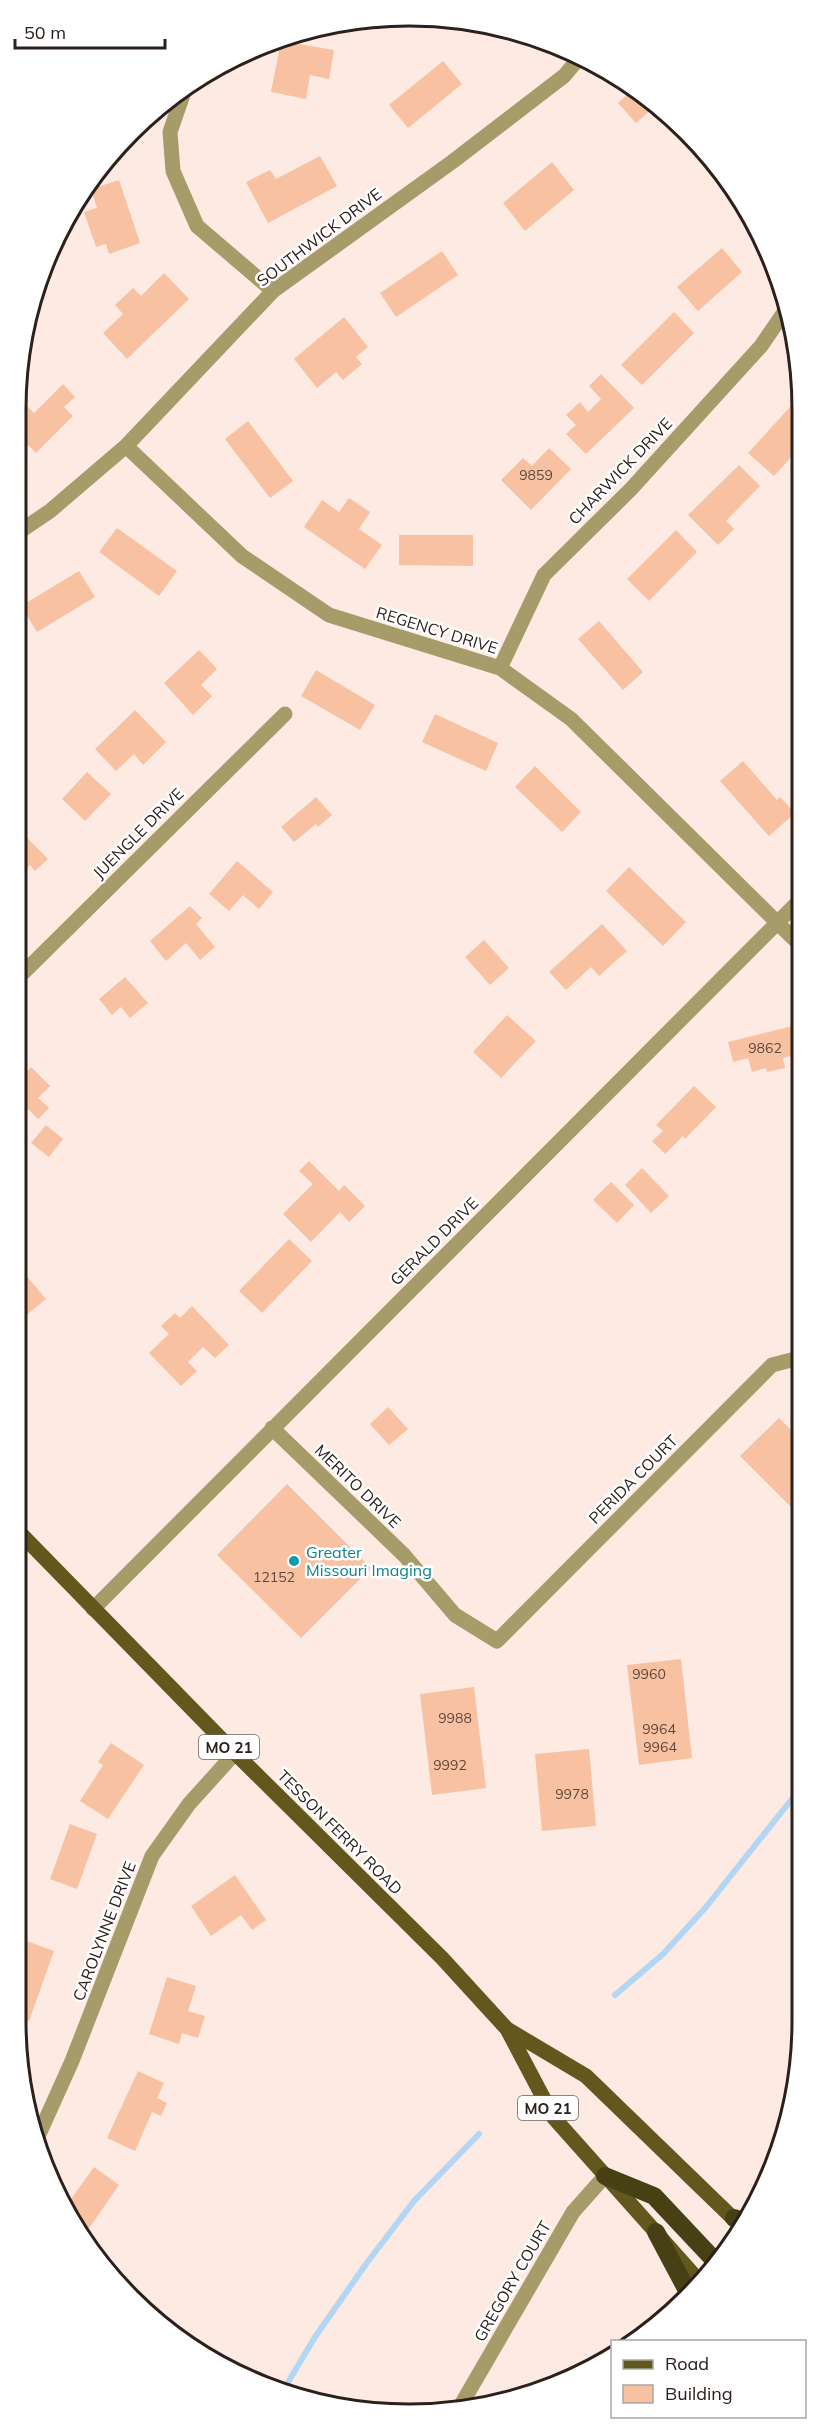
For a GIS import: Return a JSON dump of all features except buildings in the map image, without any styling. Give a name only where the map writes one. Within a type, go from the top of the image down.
[{"type":"highway","points":[[605,2176],[654,2196],[711,2257]]},
{"type":"highway","points":[[656,2232],[685,2287]]},
{"type":"main road","name":"TESSON FERRY ROAD","points":[[26,1539],[235,1753],[442,1958],[507,2029],[554,2118],[695,2276]]},
{"type":"main road","name":"TESSON FERRY ROAD","points":[[507,2029],[586,2076],[737,2219]]},
{"type":"street","name":"SOUTHWICK DRIVE","points":[[26,528],[50,512],[126,446],[273,291],[470,147],[564,76],[575,63]]},
{"type":"street","points":[[181,102],[170,132],[173,171],[197,226],[273,291]]},
{"type":"street","name":"CHARWICK DRIVE","points":[[500,668],[544,575],[631,489],[761,346],[781,317]]},
{"type":"street","name":"REGENCY DRIVE","points":[[126,446],[242,556],[329,615],[500,668],[571,719],[792,937]]},
{"type":"street","name":"JUENGLE DRIVE","points":[[26,970],[285,714]]},
{"type":"street","name":"GERALD DRIVE","points":[[93,1610],[792,908]]},
{"type":"street","name":"PERIDA COURT","points":[[497,1641],[772,1365],[792,1360]]},
{"type":"street","name":"MERITO DRIVE","points":[[272,1428],[404,1555],[455,1615],[497,1641]]},
{"type":"street","name":"CAROLYNNE DRIVE","points":[[42,2129],[72,2061],[152,1856],[189,1804],[235,1753]]},
{"type":"street","name":"GREGORY COURT","points":[[464,2400],[573,2212],[605,2176]]},
{"type":"waterway","points":[[615,1995],[663,1954],[706,1907],[792,1799]]},
{"type":"waterway","points":[[287,2384],[315,2337],[414,2201],[479,2134]]},
{"type":"place","name":"Greater Missouri Imaging","points":[[294,1561]]}]
